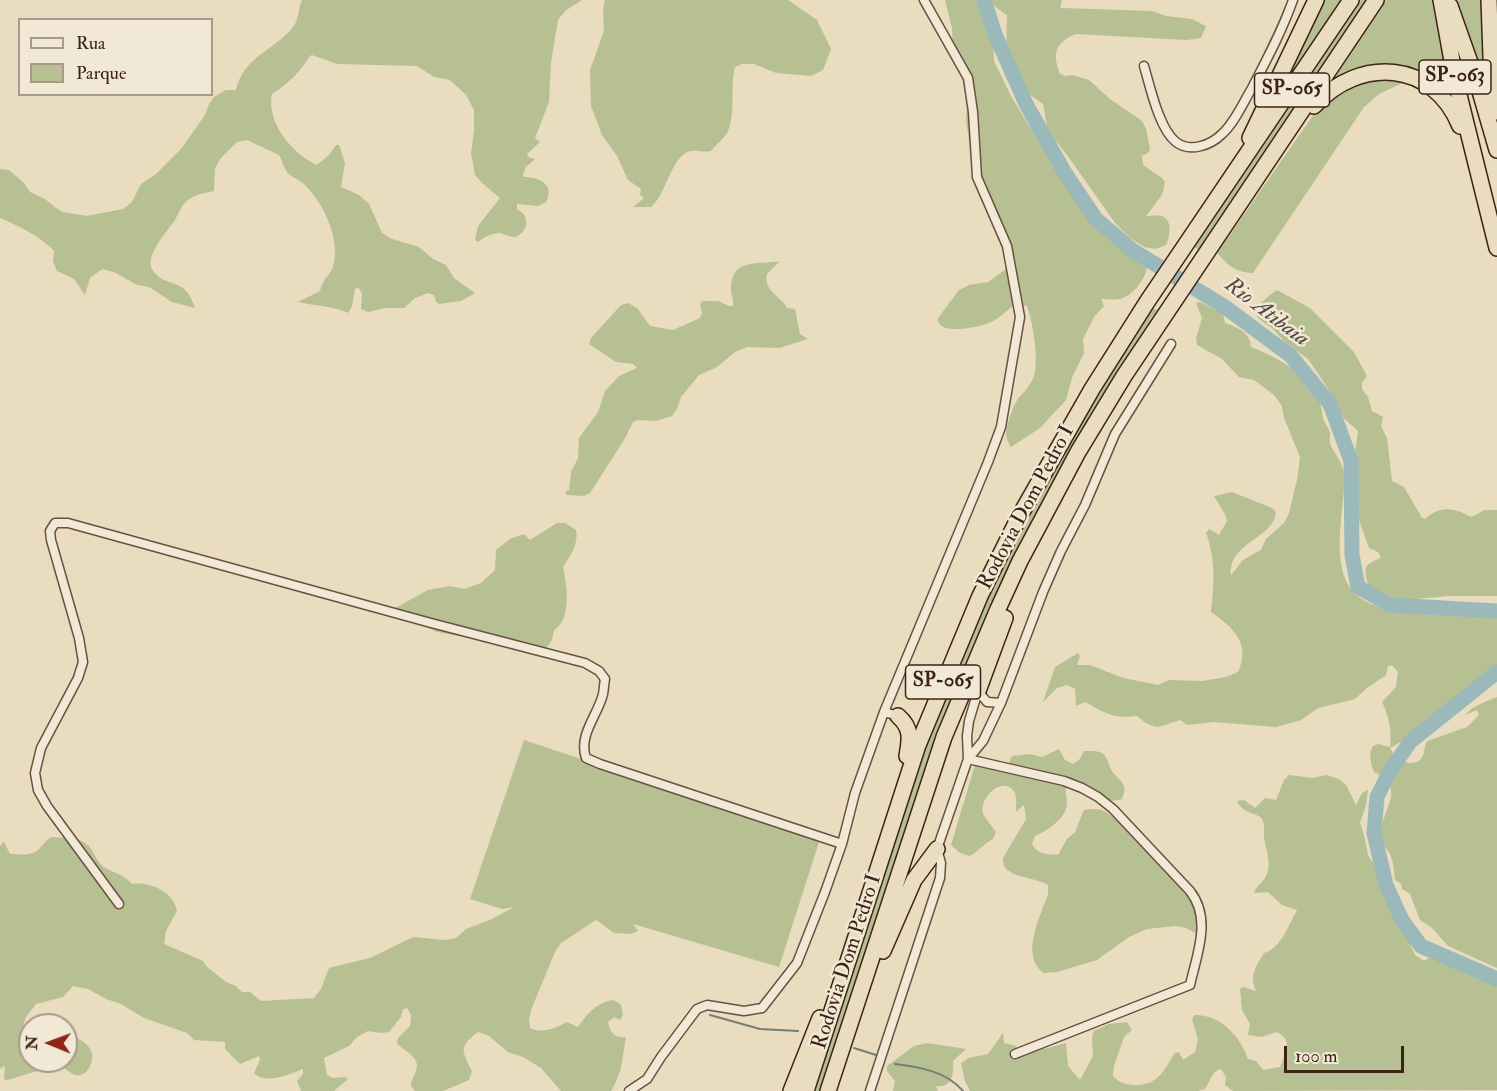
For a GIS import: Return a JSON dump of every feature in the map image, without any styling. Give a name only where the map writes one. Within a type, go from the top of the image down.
[{"type":"highway","points":[[1231,180],[1316,0]]},
{"type":"highway","name":"Rodovia Dom Pedro I","points":[[806,1091],[918,745],[980,596],[1018,517],[1073,420],[1147,302],[1351,0]]},
{"type":"highway","name":"Rodovia Dom Pedro I","points":[[828,1091],[944,737],[998,609],[1053,498],[1099,417],[1165,315],[1376,0]]},
{"type":"highway","name":"SP-063","points":[[1441,0],[1456,83],[1497,248]]},
{"type":"highway","name":"SP-063","points":[[1448,0],[1497,149]]},
{"type":"highway","points":[[1489,0],[1492,96],[1497,149]]},
{"type":"highway","points":[[1298,119],[1310,111],[1330,91],[1348,79],[1374,72],[1397,73],[1416,79],[1437,92],[1453,111],[1473,153]]},
{"type":"highway","points":[[978,691],[1007,611],[1053,498]]},
{"type":"highway","points":[[891,714],[914,715],[922,710],[946,674]]},
{"type":"highway","points":[[891,714],[909,728],[910,739],[900,801]]},
{"type":"highway","points":[[840,1053],[905,898],[923,866],[937,849]]},
{"type":"highway","points":[[790,1091],[866,904]]},
{"type":"street","points":[[628,1091],[647,1079],[697,1009],[707,1005],[744,1011],[762,1008],[797,963],[842,844],[855,793],[891,714],[1001,427],[1020,317],[1007,246],[977,177],[973,112],[968,78],[924,0]]},
{"type":"street","points":[[1144,66],[1159,112],[1171,137],[1188,147],[1209,144],[1232,123],[1271,50],[1293,0]]},
{"type":"street","points":[[968,759],[983,741],[1001,703],[1043,592],[1085,505],[1114,434],[1171,344]]},
{"type":"street","points":[[119,904],[47,806],[38,790],[35,773],[41,748],[78,678],[83,662],[79,638],[51,540],[50,531],[55,523],[68,523],[585,663],[599,671],[605,679],[603,694],[585,738],[583,749],[586,758],[842,844]]},
{"type":"street","points":[[978,691],[987,702],[1001,703]]},
{"type":"street","points":[[870,1091],[940,878],[941,863],[937,849],[968,759],[968,728],[978,691]]},
{"type":"street","points":[[968,759],[1064,781],[1098,797],[1113,809],[1190,891],[1201,911],[1202,926],[1190,985],[1015,1054]]},
{"type":"green space","points":[[302,0],[582,0],[565,11],[558,20],[551,62],[549,102],[535,138],[540,142],[527,154],[528,157],[535,159],[526,167],[523,174],[524,177],[544,183],[549,191],[548,196],[546,202],[538,206],[517,204],[517,209],[526,218],[526,222],[525,229],[517,236],[497,233],[478,242],[475,240],[478,226],[500,198],[475,175],[471,153],[474,110],[466,95],[450,80],[434,77],[417,66],[337,64],[312,55],[293,77],[272,94],[273,115],[277,126],[290,145],[317,165],[329,155],[336,145],[339,145],[345,163],[341,187],[359,195],[369,204],[382,233],[392,239],[419,247],[433,259],[446,265],[454,278],[475,293],[461,301],[439,304],[434,295],[428,293],[415,298],[404,308],[385,308],[368,312],[361,309],[362,293],[358,287],[355,289],[352,306],[348,313],[298,302],[320,291],[332,270],[335,256],[333,234],[325,213],[313,194],[304,184],[287,172],[279,155],[247,140],[237,142],[220,159],[215,169],[214,191],[197,195],[186,202],[154,250],[152,269],[162,279],[186,291],[195,308],[172,302],[149,287],[137,285],[114,272],[102,269],[90,278],[85,295],[74,279],[57,271],[53,261],[54,251],[29,232],[0,218],[0,169],[9,170],[24,183],[30,192],[63,212],[87,216],[123,209],[132,202],[141,184],[156,174],[181,149],[205,115],[214,97],[226,90],[236,90],[245,69],[293,27]]},
{"type":"green space","points":[[605,0],[788,0],[817,20],[831,49],[823,70],[811,76],[776,73],[754,64],[742,64],[735,67],[731,118],[727,133],[711,151],[691,151],[682,156],[651,207],[633,207],[644,198],[640,195],[641,189],[628,180],[617,156],[602,135],[591,106],[590,70],[604,31]]},
{"type":"green space","points":[[945,0],[984,0],[993,36],[994,61],[1011,96],[1031,129],[1035,130],[1054,168],[1067,185],[1088,205],[1104,232],[1147,266],[1143,279],[1129,295],[1113,300],[1101,299],[1104,306],[1094,317],[1083,339],[1084,353],[1072,378],[1066,400],[1040,428],[1011,447],[1006,436],[1008,421],[1016,402],[1033,379],[1035,369],[1035,341],[1027,306],[1015,304],[992,322],[971,328],[943,327],[938,318],[959,290],[969,285],[988,282],[1009,267],[1009,260],[987,210],[972,159],[966,121],[968,84],[953,54],[952,28]]},
{"type":"green space","points":[[990,0],[1062,0],[1060,7],[1062,8],[1152,11],[1166,16],[1192,19],[1206,26],[1201,38],[1187,40],[1076,34],[1060,45],[1056,55],[1060,74],[1089,80],[1110,99],[1142,121],[1150,149],[1142,156],[1143,165],[1165,182],[1162,195],[1146,216],[1162,216],[1168,221],[1169,233],[1166,245],[1156,249],[1144,247],[1130,238],[1115,223],[1048,131],[1043,104],[1023,90],[1025,89],[1006,53],[1007,15],[994,6]]},
{"type":"green space","points":[[1320,0],[1342,0],[1281,89]]},
{"type":"green space","points":[[1358,0],[1370,0],[1201,251],[1194,247]]},
{"type":"green space","points":[[1386,0],[1434,0],[1452,97],[1450,100],[1408,72],[1330,85]]},
{"type":"green space","points":[[1456,0],[1485,0],[1487,80],[1484,81]]},
{"type":"green space","points":[[1362,79],[1409,80],[1379,94],[1364,107],[1253,273],[1233,268],[1217,253],[1321,104]]},
{"type":"green space","points":[[780,261],[767,274],[766,280],[770,289],[787,308],[795,309],[800,334],[808,339],[779,348],[747,347],[735,352],[717,367],[699,375],[681,397],[672,416],[656,421],[633,422],[590,493],[584,496],[567,495],[565,492],[569,490],[571,472],[578,458],[579,438],[598,412],[605,391],[619,376],[637,368],[633,364],[616,362],[589,344],[591,338],[621,305],[628,303],[637,308],[650,326],[673,330],[700,318],[702,313],[700,304],[703,301],[718,301],[733,306],[732,278],[741,267],[755,263]]},
{"type":"green space","points":[[1277,290],[1310,308],[1354,352],[1367,376],[1362,383],[1362,389],[1368,397],[1372,411],[1383,417],[1381,426],[1387,438],[1392,481],[1404,487],[1422,518],[1425,519],[1448,509],[1471,517],[1485,510],[1497,510],[1497,596],[1392,598],[1373,590],[1367,582],[1367,566],[1381,557],[1378,552],[1369,548],[1359,520],[1354,461],[1358,431],[1339,414],[1329,390],[1308,359],[1285,342],[1256,315],[1261,304]]},
{"type":"green space","points":[[1200,302],[1223,314],[1225,323],[1246,334],[1251,347],[1292,368],[1316,393],[1324,421],[1330,431],[1330,444],[1341,463],[1344,475],[1341,562],[1345,578],[1353,592],[1367,602],[1399,612],[1497,616],[1497,667],[1460,698],[1390,748],[1400,761],[1412,763],[1419,761],[1427,741],[1467,727],[1479,715],[1477,710],[1465,715],[1468,712],[1497,697],[1497,968],[1448,946],[1432,928],[1420,920],[1410,894],[1402,889],[1401,884],[1395,880],[1392,860],[1381,837],[1390,800],[1390,785],[1374,772],[1370,756],[1373,746],[1378,744],[1390,747],[1389,724],[1382,702],[1396,687],[1398,672],[1392,665],[1388,666],[1386,675],[1355,699],[1318,708],[1301,720],[1276,727],[1214,722],[1187,725],[1180,720],[1157,727],[1137,716],[1115,716],[1085,702],[1076,706],[1075,689],[1067,685],[1057,688],[1043,702],[1055,667],[1078,653],[1080,656],[1077,665],[1090,665],[1123,678],[1158,685],[1169,680],[1202,681],[1226,677],[1238,672],[1242,662],[1241,645],[1238,638],[1227,624],[1211,612],[1213,572],[1206,533],[1209,529],[1219,535],[1227,521],[1214,496],[1232,492],[1272,508],[1276,512],[1268,529],[1236,555],[1231,575],[1243,560],[1261,550],[1266,539],[1284,523],[1289,513],[1297,480],[1300,457],[1284,418],[1282,406],[1274,395],[1254,380],[1239,377],[1222,359],[1197,345],[1196,338],[1202,318],[1196,303]]},
{"type":"green space","points":[[1151,308],[1161,311],[1020,549],[822,1091],[812,1091],[926,742],[956,667],[1012,543],[1087,408]]},
{"type":"green space","points":[[557,523],[565,523],[576,530],[577,535],[573,550],[563,567],[567,592],[564,618],[554,630],[548,647],[543,651],[437,632],[390,611],[428,590],[450,586],[464,589],[481,583],[495,570],[496,550],[510,539],[524,534],[530,540]]},
{"type":"green space","points":[[524,740],[820,839],[779,967],[633,924],[638,931],[631,934],[614,933],[596,920],[561,943],[531,1010],[530,1028],[544,1030],[567,1022],[578,1027],[589,1013],[602,1003],[614,1000],[621,1005],[623,1015],[620,1020],[614,1017],[608,1022],[613,1034],[626,1037],[620,1071],[611,1091],[561,1091],[541,1068],[523,1057],[508,1052],[489,1036],[478,1032],[467,1042],[464,1050],[472,1071],[469,1080],[443,1091],[415,1091],[411,1086],[416,1071],[416,1062],[397,1043],[398,1038],[410,1026],[411,1015],[407,1008],[403,1009],[401,1017],[389,1032],[368,1031],[357,1037],[349,1046],[324,1058],[327,1075],[333,1078],[348,1079],[334,1091],[301,1091],[297,1081],[303,1074],[303,1069],[278,1077],[259,1076],[254,1073],[260,1060],[259,1056],[240,1064],[225,1049],[225,1042],[194,1040],[187,1033],[144,1018],[121,1004],[88,989],[73,986],[63,997],[36,1004],[29,1013],[18,1013],[18,1073],[32,1073],[7,1080],[4,1079],[5,1067],[0,1069],[0,846],[4,842],[10,854],[30,854],[37,851],[51,837],[80,840],[89,847],[104,867],[121,875],[132,884],[146,884],[160,889],[171,898],[177,911],[166,931],[164,944],[203,961],[226,982],[236,986],[242,992],[250,992],[261,1001],[314,998],[321,989],[329,968],[370,958],[413,937],[444,940],[456,938],[466,929],[490,920],[514,907],[502,909],[470,899]]},
{"type":"green space","points":[[1059,749],[1065,760],[1073,764],[1079,760],[1084,751],[1101,753],[1123,784],[1124,794],[1122,799],[1107,799],[1083,785],[1068,784],[1064,814],[1045,831],[1035,836],[1032,844],[1034,848],[1043,853],[1058,855],[1067,839],[1075,832],[1084,810],[1098,809],[1106,812],[1141,843],[1191,901],[1197,911],[1198,934],[1175,926],[1147,929],[1129,937],[1097,960],[1057,972],[1043,973],[1036,965],[1032,946],[1048,894],[1048,885],[1012,873],[1003,865],[1003,858],[1026,819],[1024,805],[1016,812],[1016,795],[1011,788],[999,786],[985,800],[983,813],[996,832],[993,839],[970,856],[960,853],[951,845],[975,765],[985,761],[1008,765],[1012,756],[1030,754],[1042,757]]},
{"type":"green space","points":[[1289,775],[1313,778],[1326,775],[1339,779],[1346,785],[1356,805],[1362,793],[1368,790],[1360,823],[1368,855],[1380,874],[1415,955],[1424,961],[1432,956],[1449,960],[1497,985],[1497,1090],[1233,1091],[1225,1085],[1226,1077],[1221,1069],[1213,1074],[1205,1089],[1198,1091],[970,1091],[961,1063],[969,1058],[988,1054],[1003,1033],[1004,1043],[1016,1046],[1018,1051],[1048,1048],[1066,1043],[1068,1066],[1080,1080],[1093,1056],[1094,1031],[1109,1024],[1127,1022],[1132,1030],[1124,1037],[1113,1076],[1123,1083],[1142,1085],[1148,1083],[1161,1075],[1175,1053],[1179,1052],[1183,1060],[1195,1052],[1198,1040],[1192,1019],[1195,1015],[1213,1019],[1228,1028],[1240,1042],[1248,1059],[1256,1061],[1263,1070],[1280,1067],[1287,1047],[1285,1039],[1276,1032],[1262,1037],[1248,1035],[1250,1024],[1242,1010],[1240,989],[1243,987],[1256,991],[1253,976],[1256,967],[1264,953],[1270,951],[1280,941],[1297,910],[1282,905],[1268,892],[1254,893],[1265,878],[1268,868],[1264,823],[1260,817],[1243,809],[1237,801],[1244,800],[1255,808],[1265,798],[1276,800],[1284,780]]},
{"type":"green space","points":[[78,1038],[90,1049],[92,1060],[83,1074],[71,1073],[78,1073]]},
{"type":"green space","points":[[927,1043],[966,1049],[953,1061],[953,1071],[949,1082],[946,1085],[936,1086],[938,1091],[893,1091],[895,1081],[887,1071],[887,1066],[914,1046]]},
{"type":"waterway","name":"Rio Atibaia","points":[[984,0],[995,34],[1026,104],[1065,173],[1096,219],[1132,250],[1225,307],[1291,356],[1330,404],[1351,461],[1352,555],[1358,587],[1390,605],[1497,611]]},
{"type":"waterway","name":"Rio Atibaia","points":[[1497,672],[1410,742],[1390,771],[1377,797],[1374,833],[1386,885],[1402,920],[1421,946],[1497,979]]},
{"type":"waterway","points":[[710,1015],[760,1029],[798,1031]]},
{"type":"waterway","points":[[854,1048],[876,1055]]},
{"type":"waterway","points":[[895,1064],[940,1074],[963,1091]]}]
